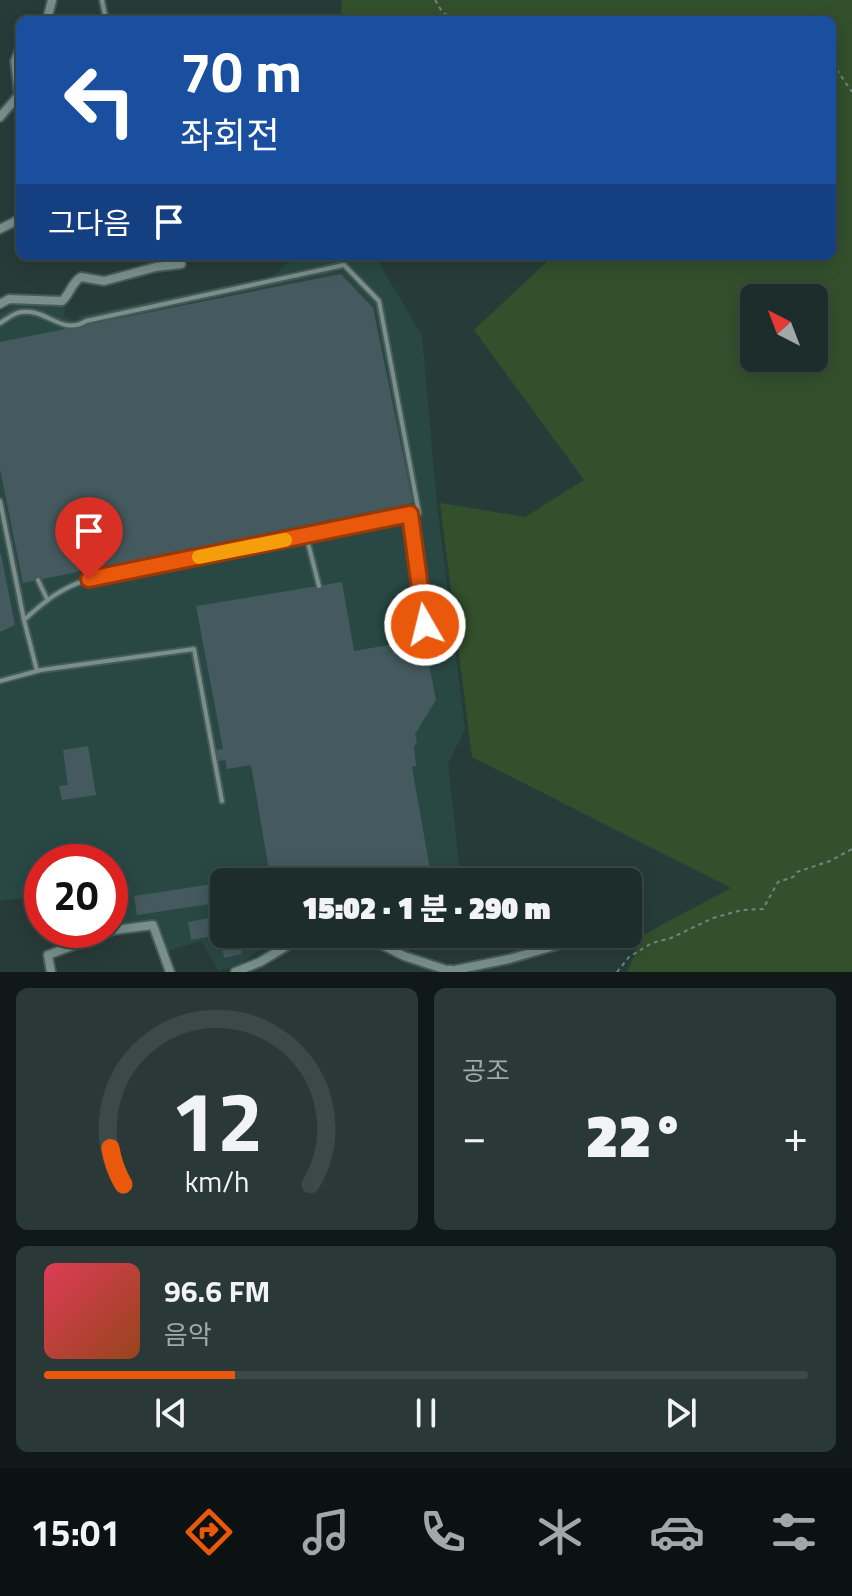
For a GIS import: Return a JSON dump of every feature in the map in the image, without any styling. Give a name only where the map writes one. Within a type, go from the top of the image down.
[{"type":"street","points":[[0,117],[16,98]]},
{"type":"street","points":[[0,304],[9,299],[62,301],[81,277],[104,281],[156,267],[181,264]]},
{"type":"street","points":[[51,972],[48,955],[114,930],[153,925],[170,972]]},
{"type":"street","points":[[235,972],[259,967],[302,939],[362,938],[450,972],[547,948]]},
{"type":"lane","points":[[0,323],[18,313],[30,312],[45,315],[68,327],[79,326],[86,321],[344,265],[379,301],[419,513],[89,579],[68,586],[47,599],[24,620]]},
{"type":"lane","points":[[0,501],[37,671]]},
{"type":"lane","points":[[410,514],[425,625]]},
{"type":"lane","points":[[306,535],[319,586]]},
{"type":"lane","points":[[38,580],[47,599]]},
{"type":"lane","points":[[0,681],[37,671],[194,649],[222,801]]},
{"type":"path","points":[[435,0],[443,13],[449,16]]},
{"type":"path","points":[[836,69],[852,92]]},
{"type":"path","points":[[617,972],[629,957],[652,943],[671,938],[713,918],[742,910],[763,909],[778,882],[852,849]]},
{"type":"shaded area","points":[[291,260],[377,260],[422,336],[437,505],[465,729],[448,763],[459,868],[210,868],[210,948],[263,948],[240,964],[219,971],[201,941],[167,951],[154,918],[128,923],[128,844],[24,844],[24,898],[0,901],[0,313],[15,304],[65,307],[64,316],[75,321],[79,316],[273,276]]},
{"type":"green space","points":[[342,0],[852,0],[852,972],[627,972],[637,948],[642,948],[643,935],[731,888],[472,757],[440,503],[525,517],[584,480],[474,330],[549,260],[836,260],[836,16],[340,16]]},
{"type":"building","points":[[341,274],[373,308],[413,503],[23,583],[0,469],[0,342]]},
{"type":"building","points":[[0,554],[15,625],[0,632]]},
{"type":"building","points":[[342,582],[354,651],[424,639],[436,700],[415,734],[416,766],[412,767],[430,868],[269,868],[251,765],[227,769],[225,760],[214,762],[211,751],[223,749],[196,606]]},
{"type":"building","points":[[88,746],[96,795],[62,800],[59,786],[68,785],[63,750]]},
{"type":"building","points":[[210,884],[210,904],[137,915],[134,896]]},
{"type":"building","points":[[210,918],[210,937],[191,940],[188,922]]},
{"type":"building","points":[[222,948],[241,948],[242,954],[224,958]]},
{"type":"slow traffic","points":[[199,557],[285,540]]},
{"type":"route","points":[[89,579],[410,514],[425,625]]}]
